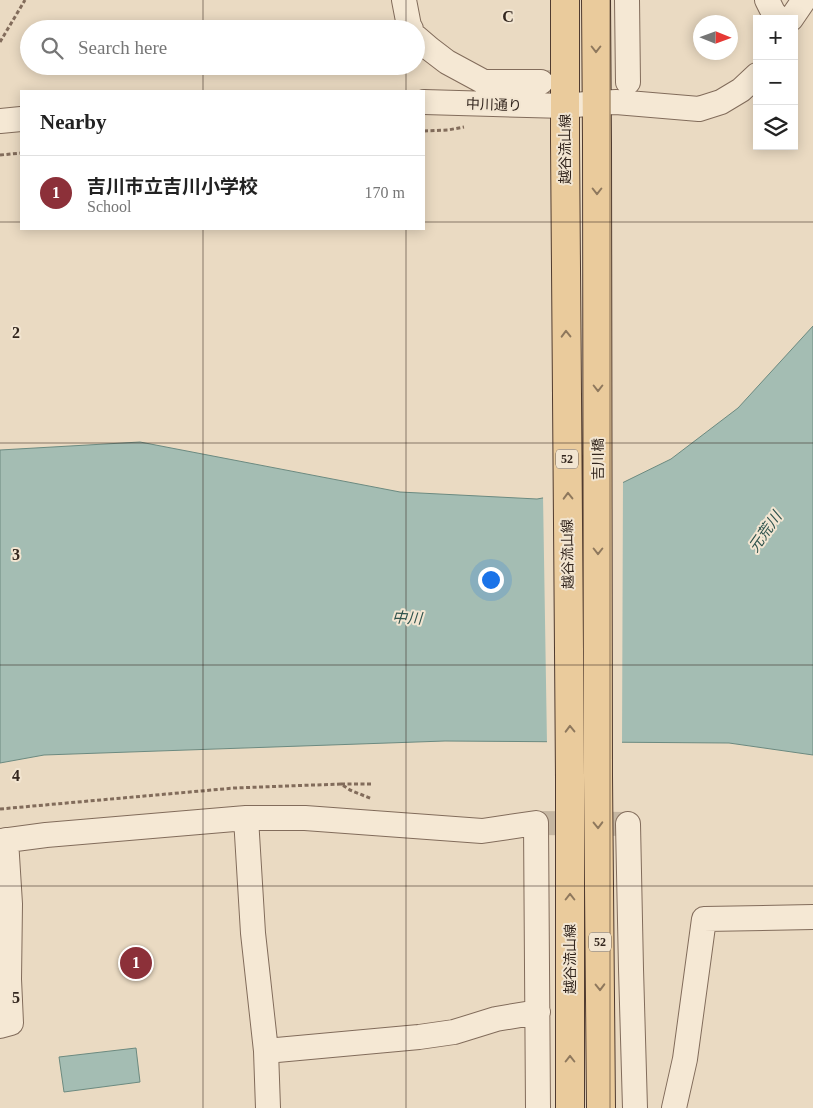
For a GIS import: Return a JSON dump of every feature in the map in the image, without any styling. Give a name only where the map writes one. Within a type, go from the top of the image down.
[{"type":"main road","name":"越谷流山線","points":[[566,0],[565,141],[570,778],[570,1108]]},
{"type":"main road","name":"52","points":[[596,0],[597,103]]},
{"type":"main road","name":"吉川橋","points":[[597,103],[598,776],[602,1108]]},
{"type":"street","points":[[404,0],[408,20]]},
{"type":"street","points":[[627,0],[628,82]]},
{"type":"street","points":[[767,0],[776,15]]},
{"type":"street","points":[[794,15],[804,0]]},
{"type":"street","points":[[425,44],[447,62],[484,82],[540,82]]},
{"type":"street","name":"中川通り","points":[[425,102],[565,106],[616,102],[699,109],[721,102],[753,79]]},
{"type":"street","points":[[0,121],[20,119]]},
{"type":"street","points":[[246,818],[253,932],[266,1051],[268,1108]]},
{"type":"street","points":[[0,1026],[11,1023],[9,979],[10,904],[3,841],[46,835],[246,818],[305,818],[482,831],[536,823],[538,1108]]},
{"type":"street","points":[[628,824],[635,1108]]},
{"type":"street","points":[[674,1108],[685,1059],[704,919],[813,917]]},
{"type":"street","points":[[266,1051],[419,1038],[454,1032],[496,1019],[538,1012]]},
{"type":"path","points":[[0,42],[25,0]]},
{"type":"path","points":[[0,155],[20,153]]},
{"type":"path","points":[[341,784],[373,784]]},
{"type":"water","points":[[813,326],[813,755],[729,743],[445,741],[44,755],[0,763],[0,450],[140,442],[400,492],[537,499],[620,484],[671,459],[738,408]]},
{"type":"water","points":[[136,1048],[140,1082],[64,1092],[59,1057]]},
{"type":"pier","points":[[623,480],[622,745],[547,744],[543,495]]},
{"type":"tunnel","points":[[547,82],[628,82]]},
{"type":"tunnel","points":[[536,823],[628,824]]},
{"type":"place","name":"吉川市立吉川小学校","points":[[136,963]]},
{"type":"water label","name":"元荒川","points":[[765,532]]},
{"type":"water label","name":"中川","points":[[407,618]]}]
